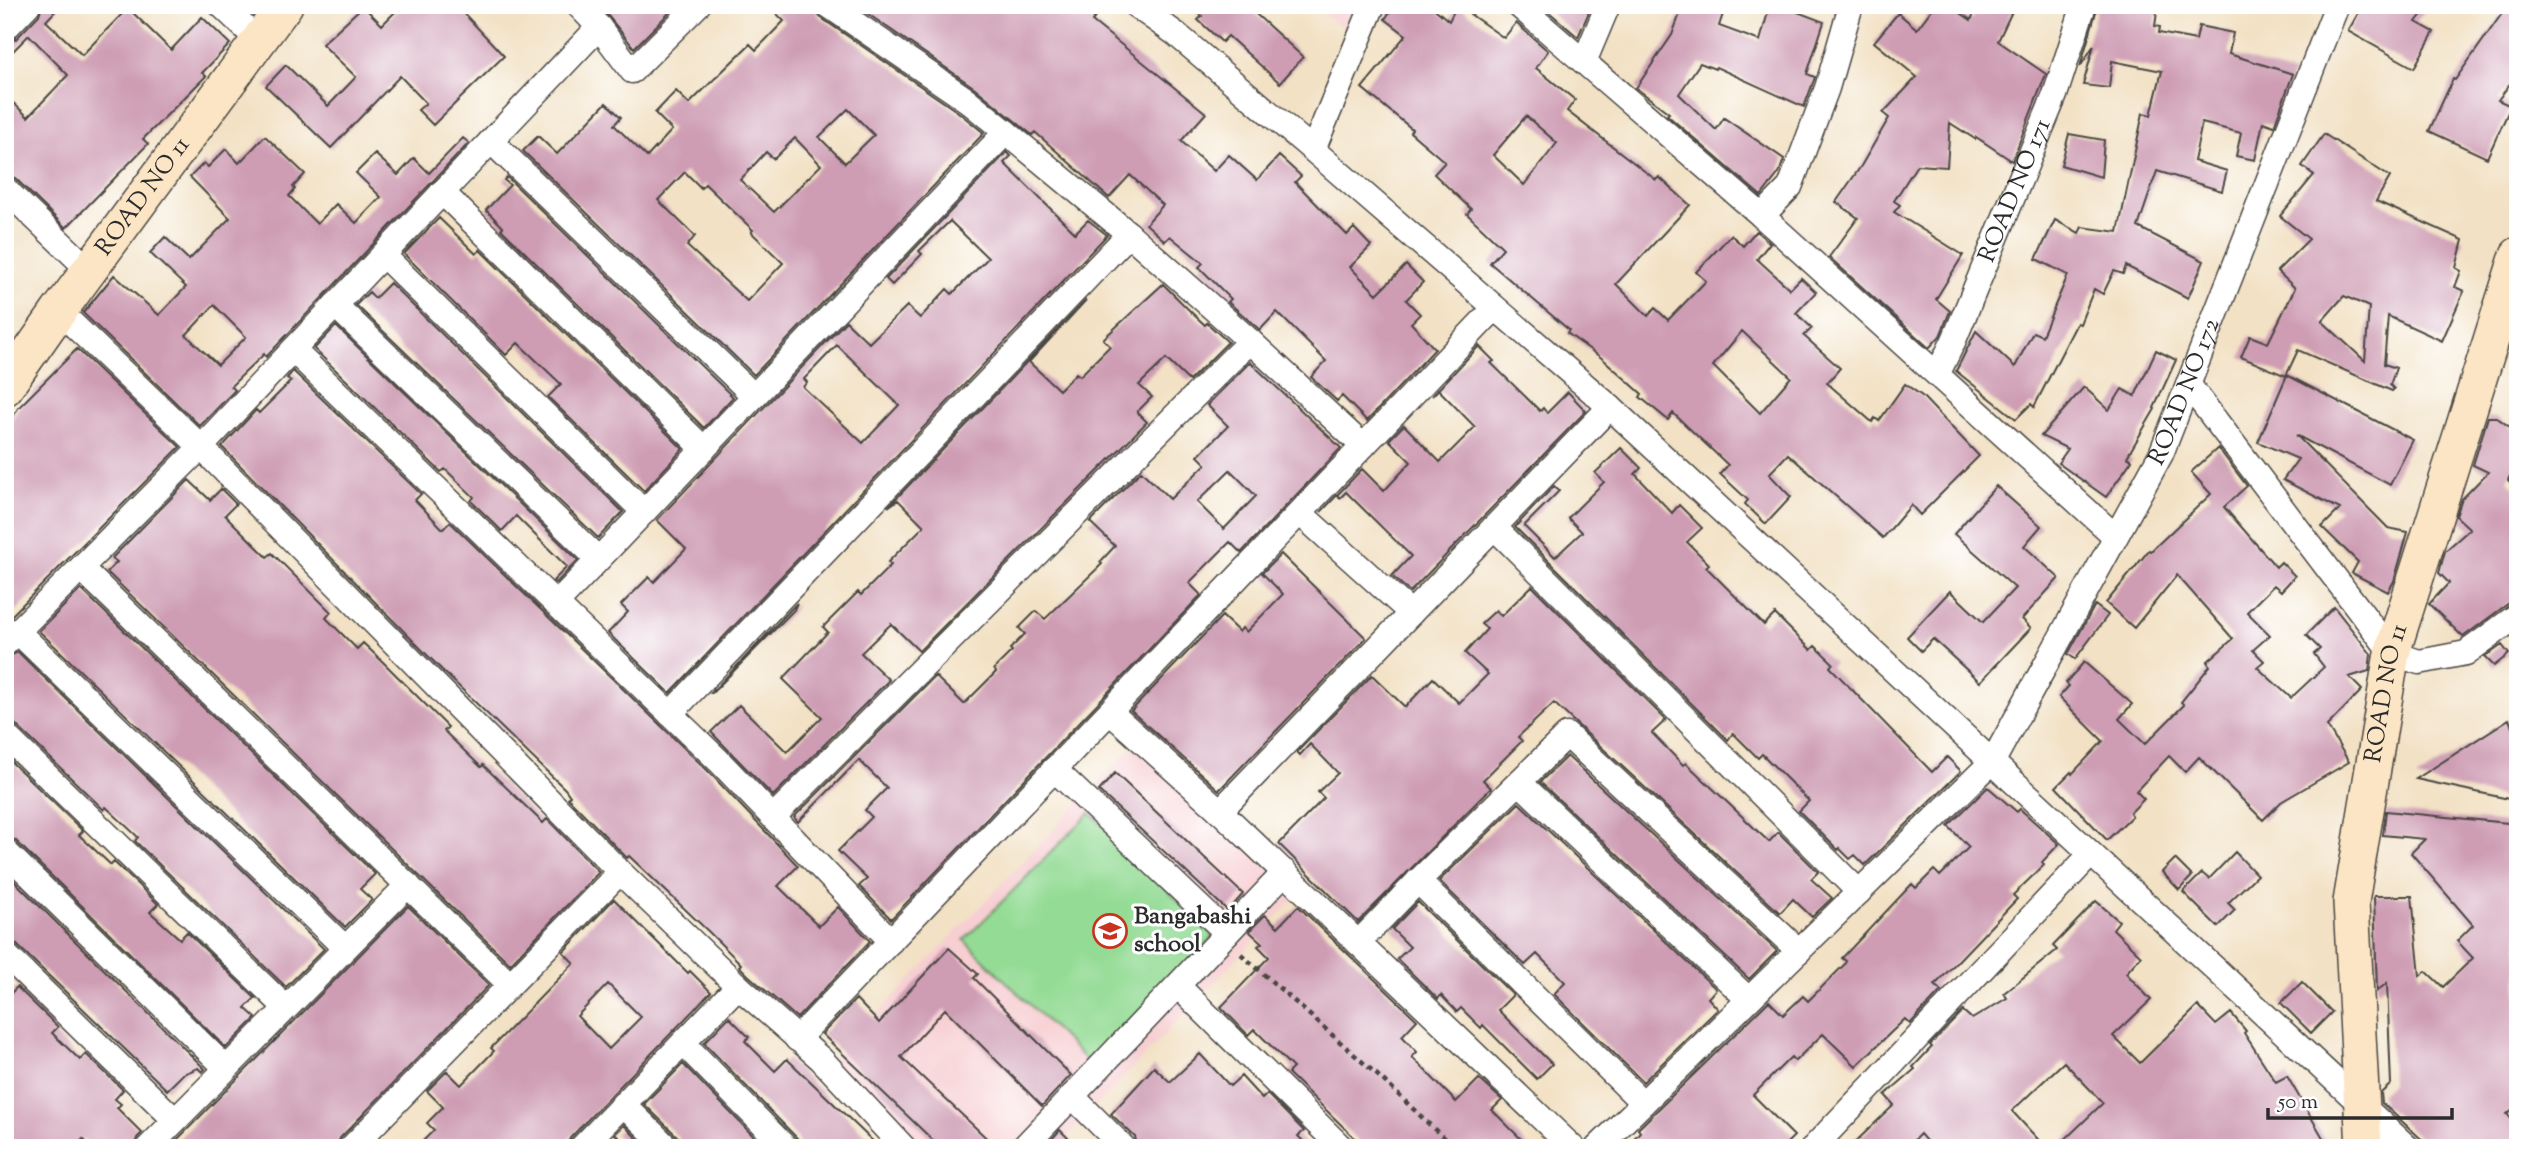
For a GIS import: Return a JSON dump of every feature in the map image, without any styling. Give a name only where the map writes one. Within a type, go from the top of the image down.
[{"type":"street","points":[[5,29],[28,5]]},
{"type":"street","points":[[221,5],[259,41]]},
{"type":"street","name":"ROAD NO 11","points":[[5,388],[285,5]]},
{"type":"street","points":[[578,5],[599,27],[632,71],[698,5]]},
{"type":"street","points":[[828,5],[967,100],[1006,132],[1129,234],[1363,446]]},
{"type":"street","points":[[1135,5],[1176,34],[1313,150],[1609,407],[2408,1148]]},
{"type":"street","points":[[1313,150],[1373,5]]},
{"type":"street","points":[[1518,5],[1762,216],[2115,536]]},
{"type":"street","points":[[1584,62],[1608,5]]},
{"type":"street","points":[[1762,216],[1790,187],[1828,88],[1851,5]]},
{"type":"street","name":"ROAD NO 171","points":[[1938,373],[2055,94],[2084,5]]},
{"type":"street","name":"ROAD NO 172","points":[[1597,1148],[1993,761],[2161,454],[2337,5]]},
{"type":"street","points":[[345,948],[11,637],[201,447],[599,27]]},
{"type":"street","points":[[556,604],[1006,132]]},
{"type":"street","points":[[491,141],[754,396]]},
{"type":"street","points":[[5,189],[90,271]]},
{"type":"street","points":[[442,192],[704,449]]},
{"type":"street","points":[[670,714],[1129,234]]},
{"type":"street","points":[[383,255],[644,512]]},
{"type":"street","name":"ROAD NO 11","points":[[2364,1148],[2351,902],[2392,653],[2518,255]]},
{"type":"street","points":[[335,305],[598,559]]},
{"type":"street","points":[[797,1039],[1495,308]]},
{"type":"street","points":[[59,311],[201,447],[620,872],[738,986],[821,1059],[904,1148]]},
{"type":"street","points":[[774,816],[1250,341]]},
{"type":"street","points":[[293,350],[774,816],[891,941]]},
{"type":"street","points":[[2188,384],[2392,653],[2419,662],[2466,653],[2518,615]]},
{"type":"street","points":[[1220,811],[1609,407]]},
{"type":"street","points":[[1300,513],[1411,613]]},
{"type":"street","points":[[1494,527],[1859,892]]},
{"type":"street","points":[[81,568],[503,978]]},
{"type":"street","points":[[1110,712],[1285,872],[1573,1148]]},
{"type":"street","points":[[5,735],[285,1007]]},
{"type":"street","points":[[1358,943],[1567,735],[1799,951]]},
{"type":"street","points":[[1054,769],[1227,933]]},
{"type":"street","points":[[1519,782],[1748,999]]},
{"type":"street","points":[[5,851],[226,1068]]},
{"type":"street","points":[[1823,1144],[2091,854]]},
{"type":"street","points":[[351,1148],[620,872]]},
{"type":"street","points":[[1023,1148],[1285,872]]},
{"type":"street","points":[[1418,881],[1643,1103]]},
{"type":"street","points":[[148,1148],[408,885]]},
{"type":"street","points":[[5,954],[175,1120]]},
{"type":"street","points":[[581,1148],[738,986]]},
{"type":"street","points":[[1178,986],[1342,1148]]},
{"type":"street","points":[[682,1043],[786,1148]]},
{"type":"street","points":[[1072,1096],[1124,1148]]},
{"type":"street","points":[[623,1104],[668,1148]]},
{"type":"path","points":[[1241,954],[1384,1081],[1454,1148]]},
{"type":"shaded area","points":[[1311,5],[1354,5],[1345,29]]},
{"type":"shaded area","name":"Bangabashi school","points":[[1134,745],[1297,896],[1056,1148],[915,1148],[827,1067]]},
{"type":"green space","points":[[1090,813],[1214,936],[1089,1063],[964,940]]},
{"type":"building","points":[[42,5],[61,5],[46,21],[82,55],[128,8],[171,50],[202,17],[230,44],[202,73],[206,76],[143,139],[148,144],[66,228],[15,178],[5,175],[5,95],[28,117],[68,75],[29,35],[5,59],[5,43],[16,39],[39,15]]},
{"type":"building","points":[[402,5],[456,5],[504,56],[433,125],[418,110],[426,103],[400,76],[331,148],[266,86],[286,65],[328,106],[356,77],[322,44],[363,6],[382,25]]},
{"type":"building","points":[[599,5],[677,5],[634,48]]},
{"type":"building","points":[[768,5],[813,5],[820,17],[958,112],[984,133],[754,375],[523,151],[538,136],[557,154],[606,103],[621,117],[614,125],[647,157],[672,130],[655,113],[676,91],[689,104],[750,44],[756,50],[784,21]],"holes":[[[848,109],[874,135],[845,163],[819,137]],[[795,138],[821,165],[774,212],[740,180],[766,152],[774,159]],[[685,172],[701,188],[705,184],[783,263],[747,301],[687,246],[695,236],[658,200]]]},
{"type":"building","points":[[855,5],[1089,5],[1099,13],[1092,21],[1206,113],[1181,141],[1214,171],[1229,155],[1257,180],[1279,156],[1301,176],[1295,182],[1347,235],[1354,228],[1371,246],[1350,267],[1377,294],[1406,265],[1423,282],[1406,300],[1420,314],[1411,323],[1435,349],[1367,421],[1342,396],[1337,401],[1311,377],[1326,361],[1277,312],[1260,330],[1228,302],[1231,299],[1199,267],[1203,263],[1170,236],[1165,241],[1146,224],[1163,205],[1130,175],[1109,198],[1035,132],[1032,135],[975,88]]},
{"type":"building","points":[[1188,5],[1246,5],[1303,57],[1280,83],[1228,36],[1222,42],[1198,20],[1202,16]]},
{"type":"building","points":[[1395,5],[1430,5],[1449,21],[1457,5],[1504,38],[1516,23],[1548,51],[1536,68],[1575,100],[1567,111],[1656,180],[1659,177],[1690,205],[1616,284],[1648,316],[1655,308],[1668,320],[1706,281],[1696,272],[1731,235],[1743,246],[1756,231],[1770,243],[1757,259],[1790,289],[1801,278],[1816,292],[1796,313],[1812,328],[1804,336],[1840,368],[1827,383],[1872,422],[1875,418],[1879,421],[1905,384],[1922,396],[1979,456],[1920,515],[1911,505],[1883,538],[1788,454],[1769,474],[1791,497],[1766,524],[1745,504],[1748,500],[1720,474],[1728,465],[1673,413],[1668,420],[1640,397],[1642,394],[1603,359],[1567,333],[1569,330],[1490,263],[1503,248],[1467,214],[1471,209],[1434,174],[1445,162],[1410,132],[1412,129],[1362,88],[1406,35],[1385,19]],"holes":[[[1526,116],[1557,143],[1524,185],[1493,155]],[[1742,331],[1791,377],[1760,413],[1713,366]]]},
{"type":"building","points":[[1541,5],[1592,5],[1578,37]]},
{"type":"building","points":[[1686,5],[1726,5],[1719,26],[1760,41],[1770,5],[1779,5],[1824,22],[1807,74],[1815,77],[1804,107],[1716,67],[1715,69],[1700,63],[1679,94],[1716,130],[1724,118],[1784,159],[1779,173],[1761,196],[1667,115],[1669,113],[1636,88],[1672,35]]},
{"type":"building","points":[[1935,5],[1949,5],[1971,20],[1978,5],[2015,5],[1998,41],[2046,74],[2012,161],[1950,123],[1947,167],[1917,165],[1894,201],[1900,205],[1894,212],[1963,255],[1936,299],[1950,311],[1940,336],[1929,348],[1829,257],[1858,218],[1836,202],[1889,118],[1883,113],[1917,77],[1874,42],[1898,13],[1917,29]]},
{"type":"building","points":[[2098,5],[2158,5],[2155,26],[2160,27],[2159,33],[2196,40],[2199,26],[2233,33],[2229,54],[2293,74],[2274,126],[2263,122],[2255,160],[2236,156],[2241,133],[2202,123],[2194,161],[2227,171],[2222,191],[2157,171],[2138,227],[2204,261],[2188,298],[2126,266],[2123,274],[2114,271],[2103,294],[2094,289],[2080,324],[2077,323],[2034,407],[2031,404],[2016,419],[1956,371],[1976,331],[2015,367],[2033,332],[2042,336],[2068,275],[2036,259],[2055,220],[2079,233],[2082,227],[2118,232],[2143,113],[2151,115],[2162,71],[2112,61],[2109,88],[2083,85],[2094,45],[2080,67]]},
{"type":"building","points":[[2363,5],[2429,5],[2416,22],[2434,32],[2414,68],[2348,31]]},
{"type":"building","points":[[2508,5],[2518,5],[2518,73],[2498,100],[2511,106],[2487,158],[2429,131],[2453,79],[2455,80]]},
{"type":"building","points":[[2069,134],[2104,140],[2101,177],[2061,165]]},
{"type":"building","points":[[2324,134],[2390,177],[2376,201],[2463,240],[2456,268],[2461,271],[2455,287],[2464,291],[2442,341],[2388,316],[2384,364],[2396,368],[2390,385],[2394,389],[2392,391],[2298,350],[2286,376],[2241,357],[2250,336],[2268,343],[2295,288],[2277,271],[2309,239],[2280,216],[2314,175],[2302,166]],"holes":[[[2344,296],[2369,307],[2365,361],[2322,321]]]},
{"type":"building","points":[[265,136],[305,174],[289,196],[317,224],[336,204],[356,223],[381,197],[356,173],[375,154],[398,175],[414,158],[429,173],[463,138],[469,143],[266,357],[264,354],[231,386],[235,390],[200,426],[83,313],[114,275],[159,315],[186,287],[150,253],[165,237],[189,260],[230,218],[190,177],[204,163],[208,167],[226,149],[239,163]],"holes":[[[214,305],[246,337],[218,365],[186,335]]]},
{"type":"building","points":[[1007,152],[1011,156],[1004,163],[1075,233],[1088,220],[1107,235],[670,693],[608,633],[628,612],[621,605],[649,577],[654,582],[686,549],[657,520],[846,321],[869,343],[907,306],[920,318],[947,289],[952,294],[988,258],[950,221],[919,251],[922,254],[892,285],[886,279]],"holes":[[[837,345],[899,405],[863,443],[803,387],[807,382],[804,379]]]},
{"type":"building","points":[[507,177],[733,397],[704,428],[501,229],[503,227],[486,210],[510,185],[504,180]]},
{"type":"building","points":[[439,218],[476,254],[480,250],[683,449],[644,491],[548,397],[561,384],[518,343],[506,355],[404,254]]},
{"type":"building","points":[[390,283],[623,512],[598,538],[356,305],[369,292],[375,298]]},
{"type":"building","points":[[1163,284],[1205,325],[1207,323],[1228,342],[1189,381],[1166,359],[1139,385],[1152,397],[1137,412],[1147,422],[919,651],[891,624],[861,653],[889,680],[773,796],[711,732],[739,705],[787,752],[822,717],[783,679],[828,632],[823,627],[858,592],[861,595],[891,565],[888,562],[924,526],[898,500],[888,507],[1086,300],[1029,362],[1059,390],[1076,373],[1080,376],[1110,346],[1103,339]]},
{"type":"building","points":[[336,326],[578,560],[556,583],[553,581],[567,567],[516,516],[502,531],[471,501],[474,497],[445,469],[441,472],[314,349]]},
{"type":"building","points":[[1479,346],[1494,361],[1491,363],[1540,411],[1543,408],[1547,413],[1568,392],[1586,411],[1410,592],[1392,576],[1411,556],[1346,492],[1340,498],[1337,495],[1362,469],[1384,491],[1411,462],[1389,440],[1404,425],[1440,462],[1475,427],[1438,389]]},
{"type":"building","points":[[77,349],[180,447],[5,622],[5,431],[18,408]]},
{"type":"building","points":[[2156,350],[2176,360],[2155,409],[2127,457],[2132,460],[2106,497],[2058,463],[2068,449],[2041,436],[2084,387],[2109,410],[2122,389],[2135,396]]},
{"type":"building","points":[[1250,362],[1341,448],[1241,553],[1230,542],[1189,583],[1201,595],[891,919],[859,886],[867,879],[838,851],[872,817],[865,810],[887,788],[859,760],[798,822],[794,817],[935,676],[964,704],[996,672],[994,669],[1025,634],[1019,628],[1036,611],[1045,619],[1102,564],[1100,562],[1115,546],[1090,522],[1141,471],[1170,499],[1206,464],[1198,456],[1228,426],[1207,405]],"holes":[[[1230,470],[1256,496],[1224,529],[1197,502]]]},
{"type":"building","points":[[293,371],[421,494],[415,500],[443,529],[450,522],[708,771],[798,866],[778,886],[819,926],[838,907],[870,941],[797,1018],[748,975],[739,966],[741,964],[709,932],[629,856],[627,858],[568,798],[570,796],[565,789],[442,670],[222,447],[256,410],[259,413],[291,381],[287,378]]},
{"type":"building","points":[[2287,375],[2413,440],[2390,485],[2296,435],[2388,528],[2408,532],[2394,581],[2388,592],[2352,573],[2358,562],[2322,527],[2340,509],[2283,480],[2298,459],[2258,442]]},
{"type":"building","points":[[2488,417],[2496,417],[2518,433],[2518,458],[2508,480],[2518,490],[2518,600],[2509,603],[2463,637],[2429,604],[2449,583],[2439,573],[2445,551],[2470,529],[2456,516],[2462,499],[2488,472],[2473,465]]},
{"type":"building","points":[[1621,448],[1641,468],[1635,474],[1672,513],[1679,505],[1702,528],[1687,542],[1709,564],[1706,567],[1764,625],[1775,614],[1811,650],[1815,646],[1833,663],[1830,667],[1932,772],[1947,757],[1961,771],[1865,865],[1855,855],[1850,859],[1839,848],[1838,850],[1799,811],[1809,801],[1762,754],[1758,758],[1733,733],[1728,740],[1515,527],[1554,486],[1559,491],[1524,526],[1555,557],[1582,532],[1568,518],[1604,482],[1595,473]]},
{"type":"building","points":[[2218,448],[2247,486],[2224,507],[2276,567],[2281,562],[2295,576],[2281,591],[2274,585],[2247,612],[2270,635],[2253,650],[2264,661],[2257,667],[2291,698],[2324,667],[2314,654],[2320,649],[2306,635],[2334,607],[2371,654],[2369,671],[2349,677],[2362,690],[2327,726],[2349,762],[2281,802],[2263,820],[2199,757],[2185,772],[2169,756],[2136,791],[2144,799],[2130,813],[2132,816],[2107,840],[2056,787],[2103,741],[2059,697],[2069,686],[2066,683],[2084,662],[2132,704],[2119,719],[2145,744],[2184,705],[2181,702],[2210,666],[2207,662],[2233,639],[2177,575],[2134,628],[2106,603],[2149,550],[2211,494],[2191,472]]},
{"type":"building","points":[[189,480],[210,500],[221,489],[236,504],[225,515],[267,557],[272,553],[331,612],[326,618],[357,649],[363,643],[448,727],[444,731],[481,767],[483,765],[543,823],[547,819],[599,872],[510,964],[107,572],[117,562],[112,558]]},
{"type":"building","points":[[1996,486],[2041,526],[2024,546],[2059,578],[2022,619],[2031,628],[1980,682],[1933,639],[1921,651],[1907,637],[1950,591],[1983,622],[2015,588],[1954,534]]},
{"type":"building","points":[[1281,554],[1366,638],[1219,790],[1131,711],[1222,616],[1239,632],[1242,628],[1246,632],[1283,594],[1262,573]]},
{"type":"building","points":[[1532,586],[1666,720],[1652,733],[1683,765],[1686,763],[1769,842],[1778,832],[1818,872],[1811,879],[1832,898],[1812,917],[1793,899],[1780,913],[1554,703],[1518,737],[1522,741],[1483,780],[1491,788],[1358,922],[1279,844],[1324,798],[1318,792],[1338,773],[1310,744],[1300,755],[1297,752],[1372,675],[1405,707],[1433,678],[1459,703],[1488,674],[1465,653],[1487,629],[1481,624],[1496,610],[1501,616]]},
{"type":"building","points":[[81,589],[375,874],[360,889],[372,900],[345,927],[39,631]]},
{"type":"building","points":[[797,603],[794,610],[711,693]]},
{"type":"building","points":[[2095,605],[2108,615],[2075,659],[2068,654]]},
{"type":"building","points":[[2502,645],[2509,654],[2494,666],[2485,657]]},
{"type":"building","points":[[18,652],[324,949],[286,987],[135,841],[138,837],[106,807],[104,810],[15,724],[5,721],[5,658]]},
{"type":"building","points":[[2509,719],[2518,744],[2518,801],[2416,779]]},
{"type":"building","points":[[5,756],[83,831],[79,835],[111,865],[114,862],[158,904],[150,912],[180,939],[187,932],[255,998],[245,1008],[256,1018],[226,1048],[15,840],[5,837]]},
{"type":"building","points":[[1567,756],[1777,951],[1749,979],[1540,782]]},
{"type":"building","points":[[1115,773],[1243,894],[1228,911],[1099,791]]},
{"type":"building","points":[[1988,787],[2017,812],[2020,809],[2059,844],[2042,862],[2044,865],[2013,895],[2017,899],[1935,985],[1941,991],[1910,1024],[1905,1019],[1856,1066],[1823,1034],[1795,1061],[1791,1057],[1753,1095],[1794,1136],[1782,1148],[1625,1148],[1640,1132],[1638,1129],[1769,1001],[1783,1015],[1803,996],[1808,1001],[1844,965],[1846,961],[1842,958],[1912,884],[1916,888],[1934,870],[1940,876],[1969,847],[1948,826]]},
{"type":"building","points":[[1519,803],[1716,989],[1708,998],[1718,1009],[1643,1082],[1554,994],[1565,982],[1537,954],[1525,965],[1439,881]]},
{"type":"building","points":[[2386,811],[2518,824],[2518,1104],[2507,1114],[2518,1126],[2518,1141],[2511,1148],[2431,1148],[2382,1103],[2381,1093],[2391,1084],[2387,983],[2377,991],[2374,896],[2412,896],[2420,976],[2426,971],[2443,987],[2473,958],[2457,941],[2473,925],[2411,853],[2425,839],[2383,835]]},
{"type":"building","points":[[2235,852],[2257,875],[2228,903],[2235,910],[2218,927],[2183,892],[2202,873],[2209,879]]},
{"type":"building","points":[[2175,859],[2192,876],[2179,890],[2162,872]]},
{"type":"building","points":[[5,872],[205,1069],[202,1072],[198,1068],[183,1074],[167,1090],[15,943],[5,940]]},
{"type":"building","points":[[614,899],[688,973],[690,971],[711,992],[570,1138],[566,1148],[416,1148],[434,1130],[427,1123],[443,1107],[427,1091],[447,1071],[461,1085],[494,1051],[491,1048],[574,963],[563,952]],"holes":[[[608,984],[641,1017],[609,1049],[577,1016]]]},
{"type":"building","points":[[2096,901],[2119,921],[2113,929],[2141,956],[2126,973],[2151,1000],[2113,1036],[2140,1063],[2198,1006],[2216,1025],[2231,1013],[2246,1031],[2244,1033],[2276,1082],[2287,1076],[2329,1148],[2056,1148],[2103,1103],[2064,1062],[2012,1111],[2046,1148],[1932,1148],[1920,1134],[1906,1148],[1849,1148],[1894,1105],[1885,1095],[1915,1069],[1913,1067],[1932,1047],[1930,1045],[1963,1011],[1972,1019],[2007,998],[2004,993],[2057,950],[2053,946]]},
{"type":"building","points":[[1418,902],[1513,995],[1498,1010],[1552,1064],[1537,1079],[1483,1025],[1481,1028],[1461,1008],[1457,1012],[1441,995],[1438,999],[1397,959],[1410,947],[1392,929]]},
{"type":"building","points":[[408,906],[489,985],[340,1138],[337,1148],[169,1148]]},
{"type":"building","points":[[1298,906],[1417,1020],[1402,1036],[1417,1052],[1412,1057],[1456,1102],[1479,1079],[1502,1100],[1492,1110],[1530,1148],[1365,1148],[1288,1073],[1293,1068],[1254,1029],[1248,1035],[1221,1007],[1269,957],[1258,946],[1262,943],[1249,931],[1265,915],[1278,927]]},
{"type":"building","points":[[949,948],[978,974],[974,978],[1071,1075],[1042,1106],[945,1009],[901,1057],[997,1148],[941,1148],[822,1034],[856,999],[879,1023]]},
{"type":"building","points":[[2302,982],[2332,1012],[2311,1033],[2281,1003]]},
{"type":"building","points":[[17,987],[58,1027],[52,1033],[80,1060],[86,1054],[123,1090],[115,1099],[121,1104],[117,1108],[142,1133],[134,1148],[92,1148],[83,1139],[75,1148],[5,1148],[5,999]]},
{"type":"building","points":[[729,1017],[749,1037],[745,1041],[775,1071],[787,1059],[880,1148],[800,1148],[797,1138],[704,1043]]},
{"type":"building","points":[[1200,1054],[1230,1086],[1241,1076],[1262,1099],[1267,1094],[1304,1131],[1298,1136],[1310,1148],[1138,1148],[1135,1137],[1111,1114],[1154,1067],[1170,1082]]},
{"type":"building","points":[[683,1064],[765,1148],[682,1148],[678,1137],[644,1104]]},
{"type":"building","points":[[624,1125],[646,1148],[628,1148],[615,1134]]},
{"type":"building","points":[[1060,1130],[1078,1148],[1044,1148]]},
{"type":"place","name":"Bangabashi school","points":[[1110,931]]}]
